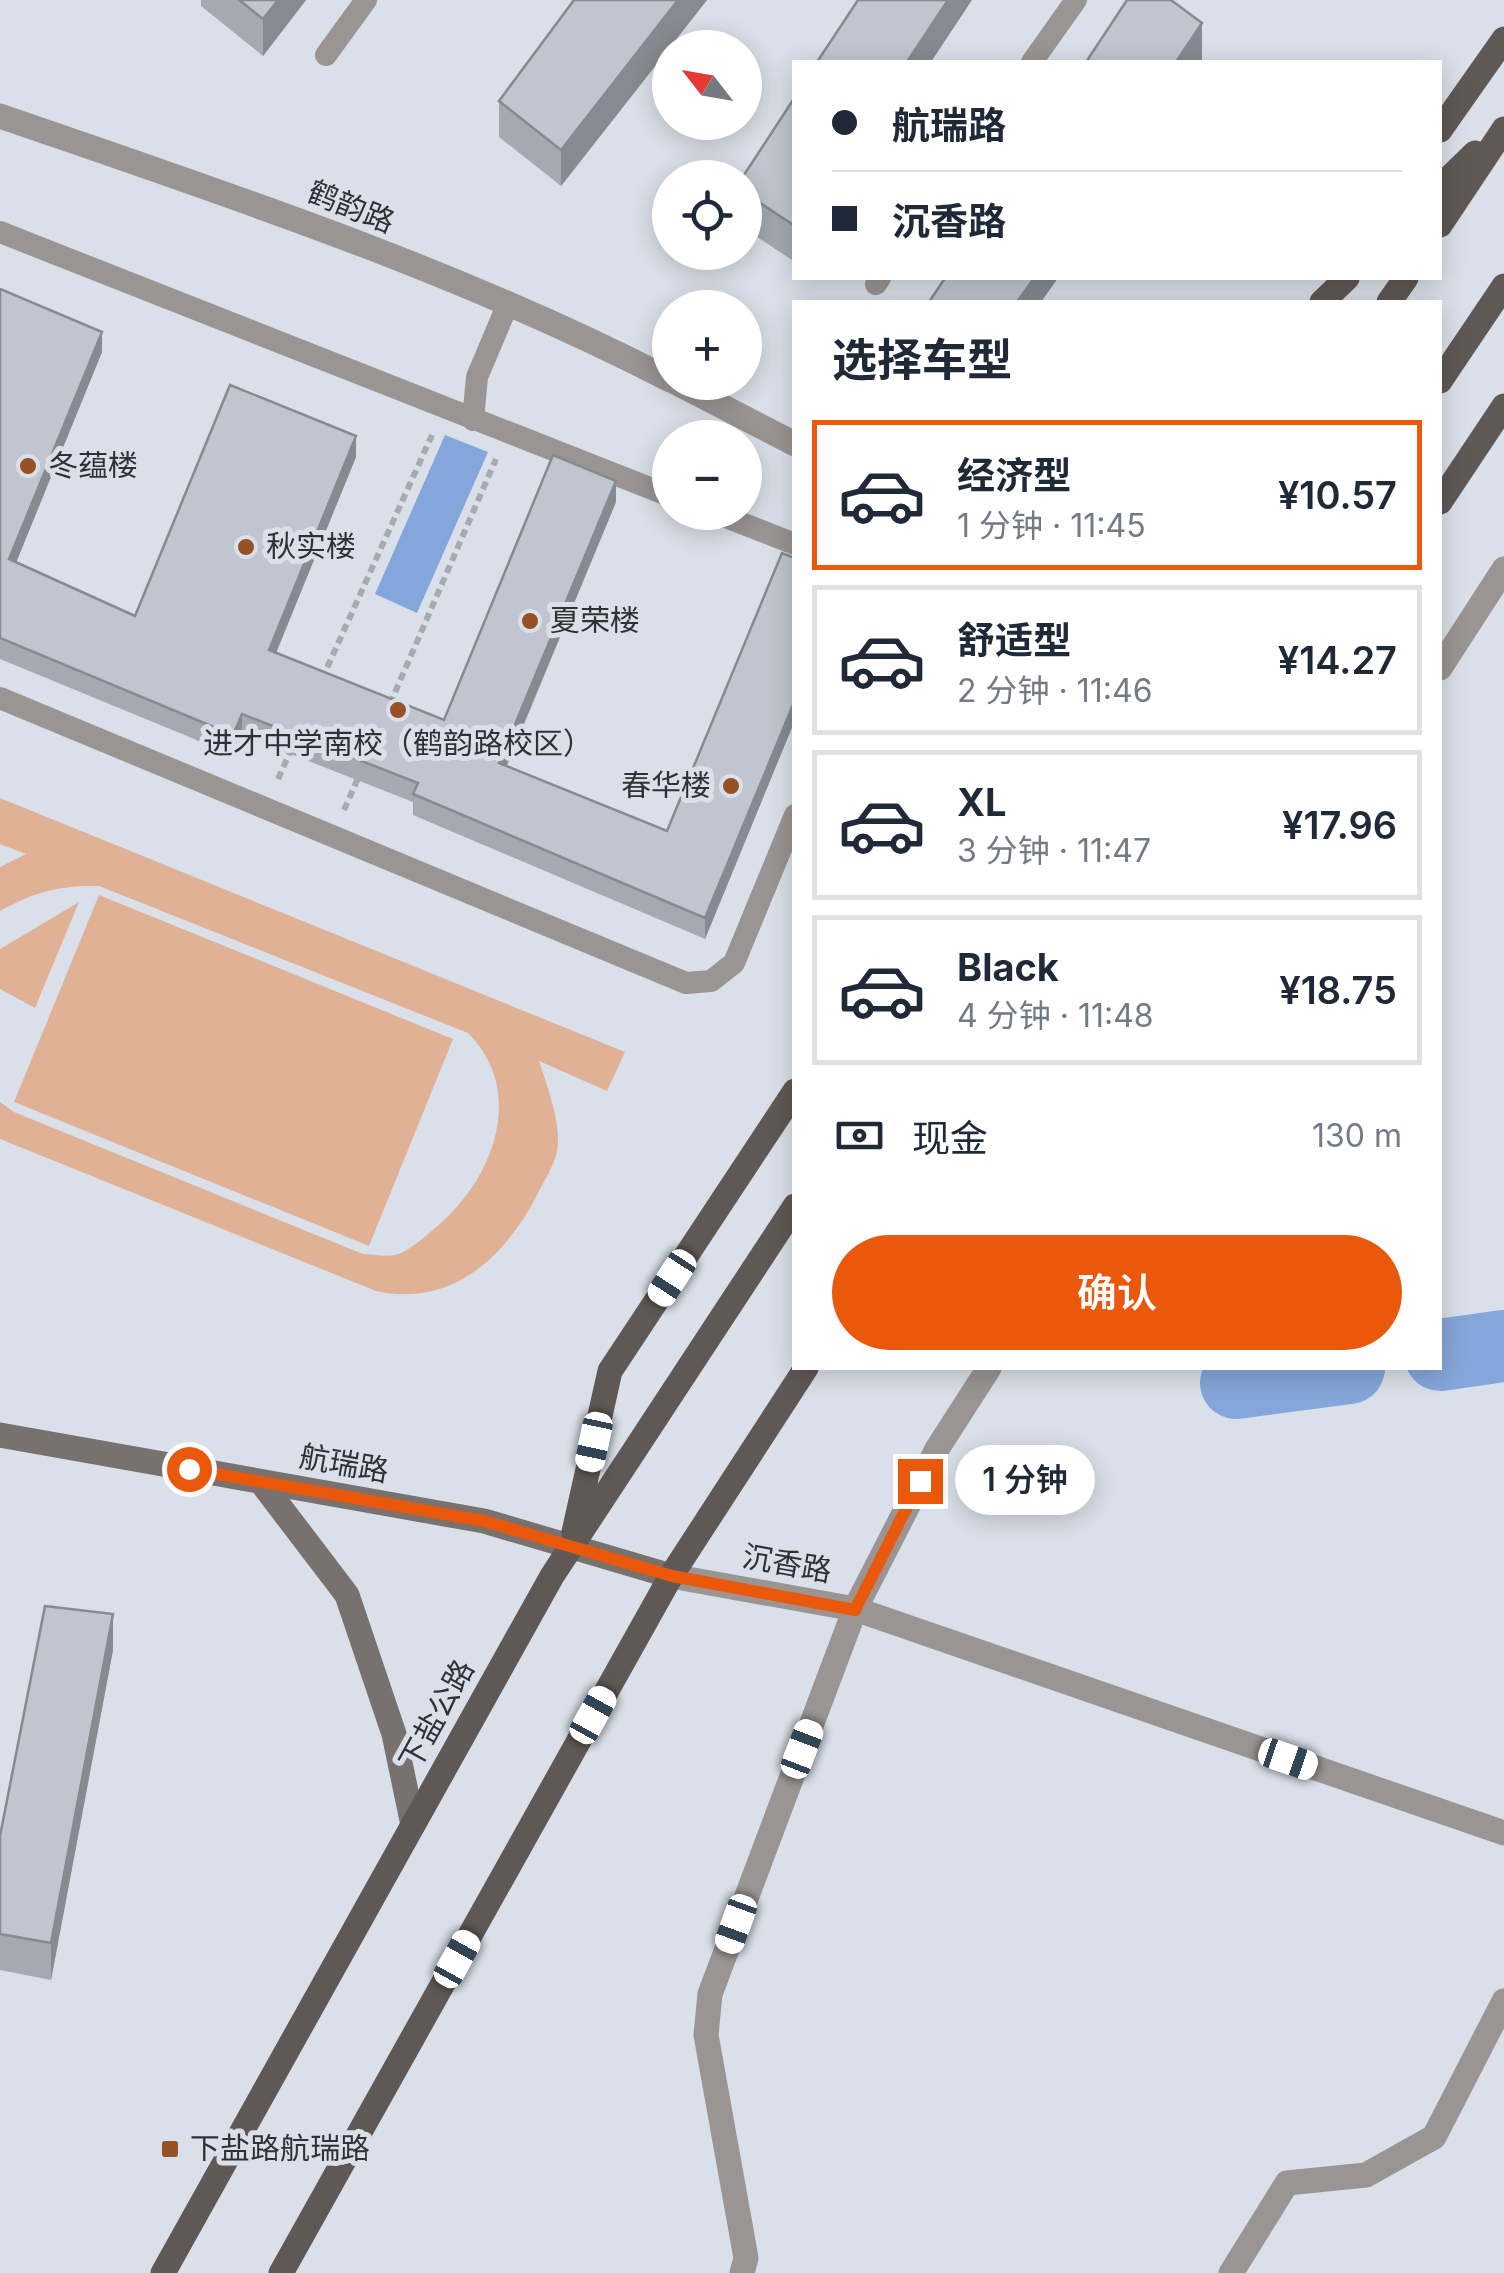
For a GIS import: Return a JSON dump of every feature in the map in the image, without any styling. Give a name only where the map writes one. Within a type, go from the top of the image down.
[{"type":"main road","points":[[1442,127],[1504,39]]},
{"type":"main road","points":[[1442,185],[1504,127]]},
{"type":"main road","points":[[1442,223],[1504,127]]},
{"type":"main road","points":[[1322,300],[1345,280]]},
{"type":"main road","points":[[1442,378],[1504,286]]},
{"type":"main road","points":[[1442,499],[1504,406]]},
{"type":"main road","points":[[570,1548],[610,1371],[792,1096]]},
{"type":"main road","name":"下盐公路","points":[[163,2273],[570,1548],[792,1211]]},
{"type":"main road","points":[[281,2273],[672,1576],[805,1370]]},
{"type":"street","name":"鹤韵路","points":[[0,116],[295,218],[652,372]]},
{"type":"street","name":"鹤韵路","points":[[710,400],[792,442]]},
{"type":"street","points":[[1442,665],[1504,569]]},
{"type":"street","name":"沉香路","points":[[672,1576],[855,1610],[937,1449],[988,1370]]},
{"type":"street","name":"航瑞路","points":[[0,1435],[484,1521],[672,1576]]},
{"type":"street","points":[[261,1482],[348,1594],[394,1734],[413,1825]]},
{"type":"street","points":[[742,2273],[746,2258],[706,2035],[710,1994],[855,1610],[1504,1834]]},
{"type":"street","points":[[1230,2273],[1287,2183],[1366,2174],[1434,2137],[1504,2001]]},
{"type":"lane","points":[[326,55],[366,0]]},
{"type":"lane","points":[[1033,60],[1076,0]]},
{"type":"lane","points":[[0,232],[652,489]]},
{"type":"lane","points":[[472,420],[477,377],[506,306]]},
{"type":"lane","points":[[760,530],[792,543]]},
{"type":"lane","points":[[0,698],[686,983],[711,981],[734,962],[792,822]]},
{"type":"path","points":[[322,681],[435,428],[472,420],[497,458],[387,710]]},
{"type":"path","points":[[265,808],[297,736]]},
{"type":"path","points":[[332,836],[364,764]]},
{"type":"shaded area","points":[[0,798],[625,1052],[607,1091],[539,1061],[557,1129],[552,1167],[525,1216],[493,1256],[453,1284],[429,1292],[376,1291],[0,1139],[0,1102],[14,1112],[363,1254],[391,1256],[410,1248],[434,1229],[472,1187],[495,1136],[499,1109],[496,1082],[486,1057],[468,1033],[99,886],[48,891],[0,911],[0,867],[26,854],[0,844]]},
{"type":"shaded area","points":[[99,895],[453,1039],[369,1246],[14,1102]]},
{"type":"shaded area","points":[[79,902],[35,1008],[0,989],[0,949]]},
{"type":"water","points":[[445,435],[488,452],[417,613],[375,594]]},
{"type":"building","points":[[239,0],[278,0],[263,19]]},
{"type":"building","points":[[574,0],[678,0],[561,150],[499,101]]},
{"type":"building","points":[[858,0],[948,0],[908,60],[818,60]]},
{"type":"building","points":[[1127,0],[1171,0],[1202,23],[1177,60],[1087,60]]},
{"type":"building","points":[[792,102],[792,224],[762,204],[762,160],[754,160]]},
{"type":"building","points":[[944,280],[1033,280],[1018,300],[930,300]]},
{"type":"building","points":[[0,289],[102,332],[9,559],[135,616],[230,385],[356,436],[269,650],[444,720],[553,455],[616,481],[499,763],[667,831],[782,553],[792,557],[792,707],[705,918],[413,794],[418,783],[242,714],[233,735],[0,638]]},
{"type":"building","points":[[45,1606],[113,1614],[51,1943],[0,1934],[0,1836]]},
{"type":"waterway","points":[[1442,1355],[1504,1346]]},
{"type":"waterway","points":[[1236,1383],[1334,1370]]},
{"type":"place","name":"冬蕴楼","points":[[28,466]]},
{"type":"place","name":"秋实楼","points":[[246,547]]},
{"type":"place","name":"夏荣楼","points":[[530,621]]},
{"type":"place","name":"进才中学南校（鹤韵路校区）","points":[[398,710]]},
{"type":"place","name":"春华楼","points":[[731,786]]},
{"type":"place","name":"下盐路航瑞路","points":[[170,2149]]},
{"type":"route","points":[[189,1469],[484,1521],[672,1576],[855,1610],[920,1481]]}]
